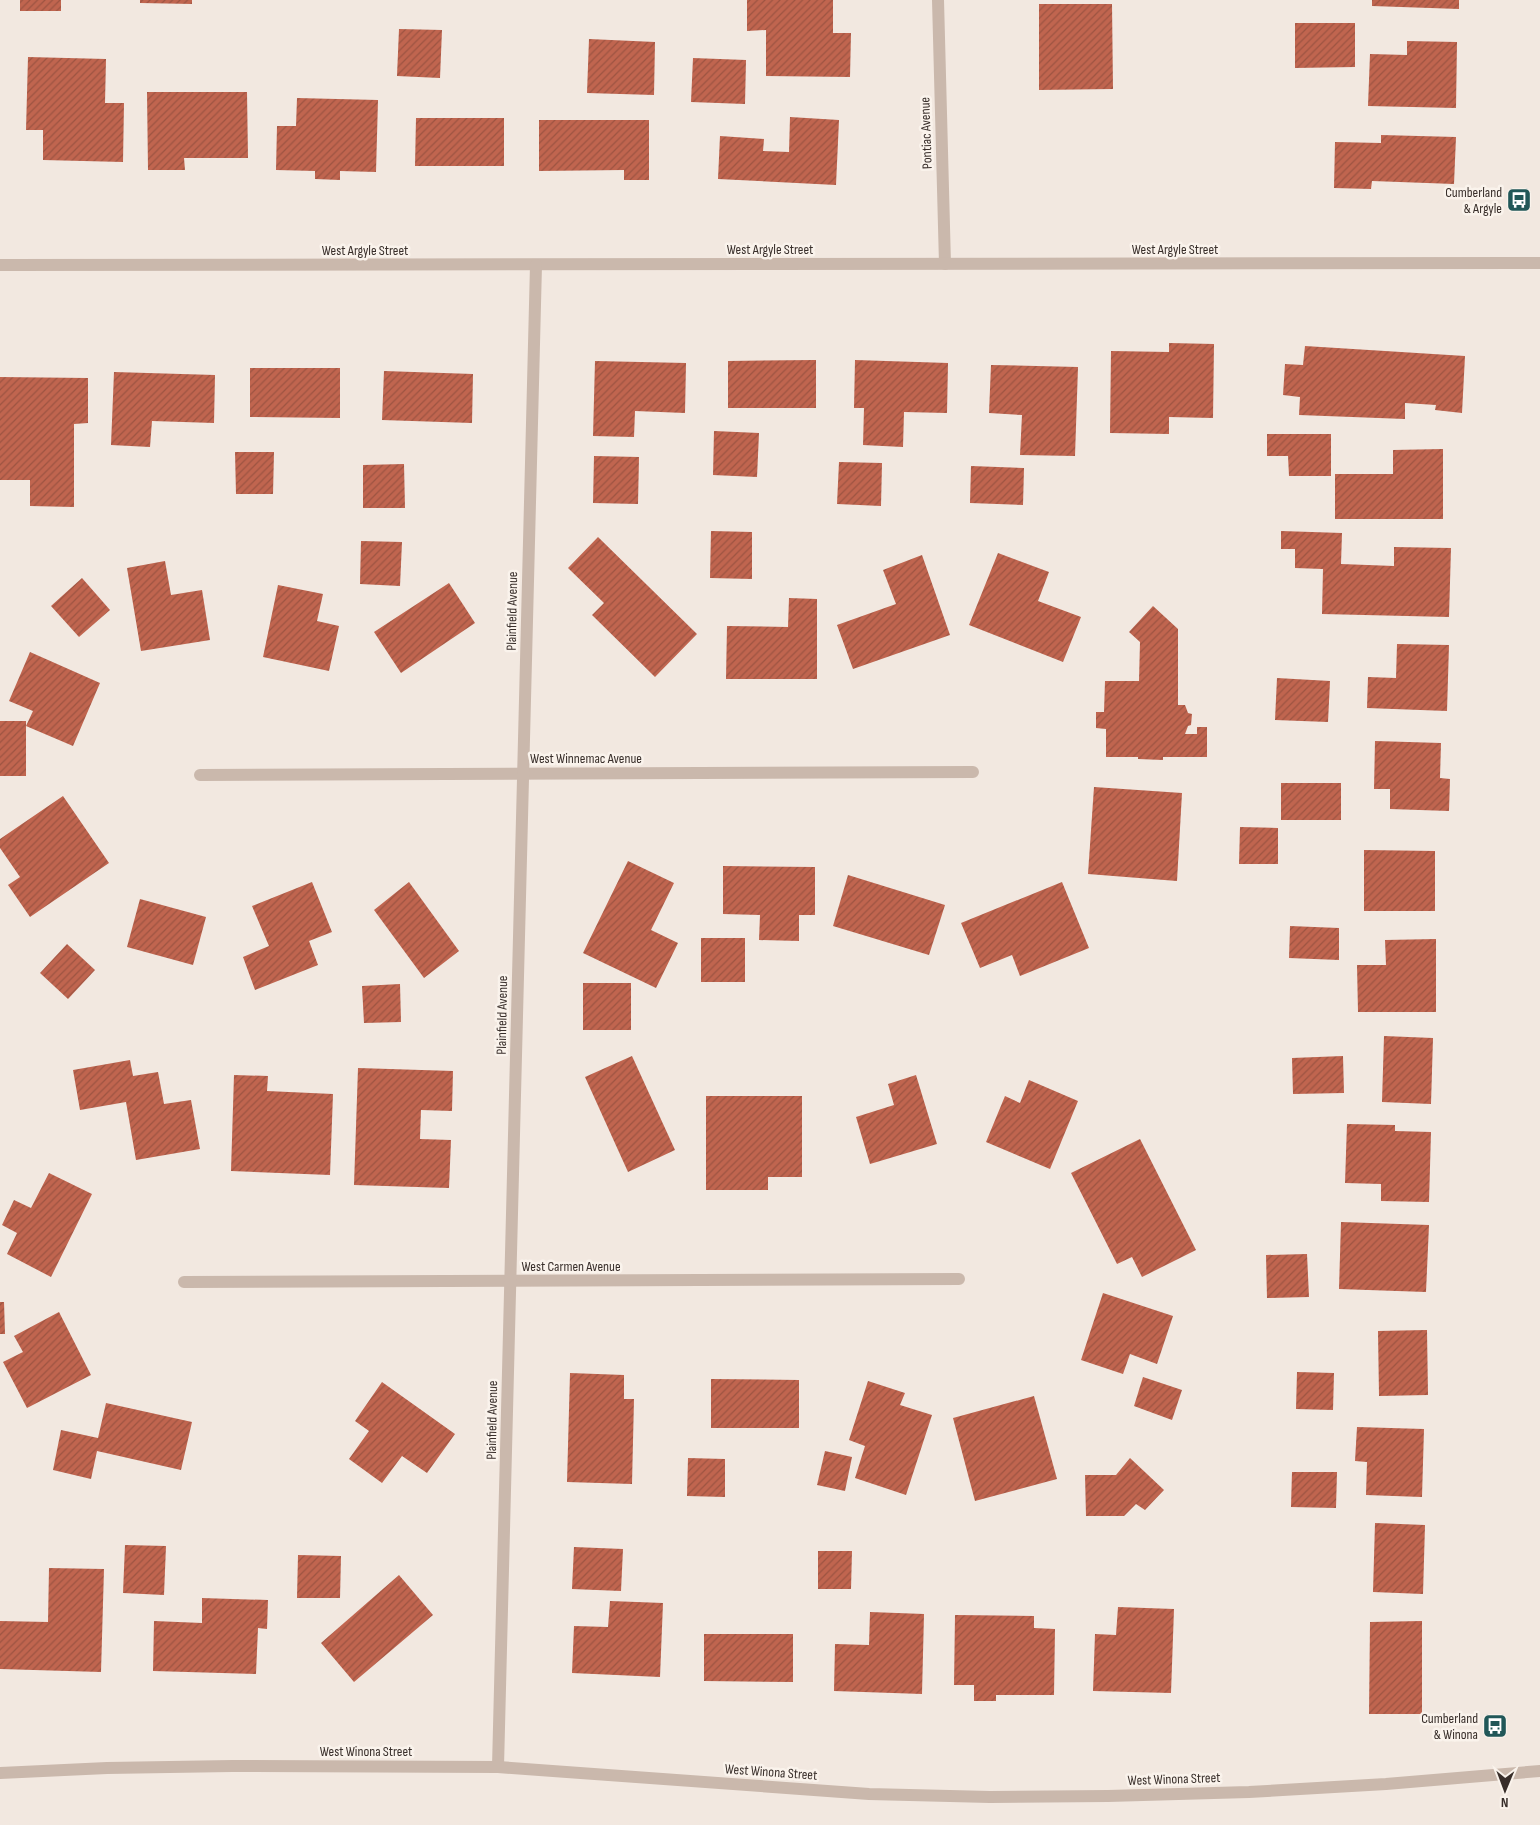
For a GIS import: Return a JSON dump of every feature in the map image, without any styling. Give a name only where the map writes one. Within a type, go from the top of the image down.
[{"type":"street","name":"Pontiac Avenue","points":[[938,0],[945,264]]},
{"type":"street","name":"West Argyle Street","points":[[0,265],[1540,263]]},
{"type":"street","name":"Plainfield Avenue","points":[[498,1767],[536,265]]},
{"type":"street","name":"West Winnemac Avenue","points":[[200,775],[973,772]]},
{"type":"street","name":"West Carmen Avenue","points":[[184,1282],[959,1279]]},
{"type":"street","name":"West Winona Street","points":[[0,1773],[107,1768],[232,1766],[498,1767],[869,1794],[990,1797],[1249,1792],[1386,1784],[1540,1771]]},
{"type":"building","points":[[20,0],[61,0],[61,11],[20,11]]},
{"type":"building","points":[[140,0],[192,0],[192,4],[140,3]]},
{"type":"building","points":[[747,0],[833,0],[833,33],[851,33],[850,77],[766,76],[766,30],[747,31]]},
{"type":"building","points":[[1372,0],[1459,0],[1459,9],[1372,6]]},
{"type":"building","points":[[1039,4],[1112,4],[1113,89],[1039,90]]},
{"type":"building","points":[[1295,23],[1355,23],[1355,67],[1295,68]]},
{"type":"building","points":[[399,29],[442,30],[440,78],[397,76]]},
{"type":"building","points":[[589,39],[655,42],[654,95],[587,93]]},
{"type":"building","points":[[1407,41],[1457,42],[1456,108],[1368,106],[1370,54],[1407,55]]},
{"type":"building","points":[[28,57],[106,59],[105,103],[124,103],[123,162],[43,160],[43,130],[26,130]]},
{"type":"building","points":[[693,58],[746,60],[745,104],[691,102]]},
{"type":"building","points":[[147,92],[247,92],[248,158],[184,158],[185,170],[148,170]]},
{"type":"building","points":[[297,98],[378,100],[376,172],[340,171],[340,180],[315,179],[315,171],[276,170],[277,126],[296,126]]},
{"type":"building","points":[[790,117],[839,120],[836,185],[718,179],[720,136],[764,139],[763,151],[789,152]]},
{"type":"building","points":[[416,118],[504,118],[504,166],[415,166]]},
{"type":"building","points":[[539,120],[649,120],[649,180],[624,180],[624,170],[539,171]]},
{"type":"building","points":[[1381,135],[1456,137],[1454,184],[1372,181],[1371,189],[1334,188],[1335,142],[1381,143]]},
{"type":"building","points":[[1169,343],[1214,344],[1213,418],[1169,417],[1169,434],[1110,433],[1111,351],[1169,352]]},
{"type":"building","points":[[1305,346],[1465,356],[1462,413],[1435,410],[1436,405],[1405,403],[1405,419],[1299,415],[1300,397],[1283,395],[1285,364],[1303,365]]},
{"type":"building","points":[[816,360],[816,408],[728,408],[728,361]]},
{"type":"building","points":[[855,360],[948,363],[947,413],[904,412],[903,447],[863,445],[864,408],[854,408]]},
{"type":"building","points":[[595,361],[686,363],[685,413],[635,411],[634,437],[593,436]]},
{"type":"building","points":[[991,365],[1078,367],[1075,456],[1020,455],[1022,415],[989,413]]},
{"type":"building","points":[[250,368],[340,368],[340,418],[250,417]]},
{"type":"building","points":[[384,371],[473,374],[472,423],[382,420]]},
{"type":"building","points":[[114,372],[215,375],[214,423],[152,421],[150,447],[111,445]]},
{"type":"building","points":[[0,377],[88,378],[88,423],[74,424],[74,507],[30,506],[30,480],[0,480]]},
{"type":"building","points":[[714,431],[759,433],[757,477],[713,475]]},
{"type":"building","points":[[1267,434],[1331,434],[1331,476],[1289,476],[1288,456],[1267,456]]},
{"type":"building","points":[[1443,449],[1443,519],[1335,519],[1335,474],[1393,474],[1393,450]]},
{"type":"building","points":[[235,452],[274,452],[273,494],[236,494]]},
{"type":"building","points":[[594,456],[639,457],[638,504],[593,503]]},
{"type":"building","points":[[839,462],[882,463],[881,506],[837,504]]},
{"type":"building","points":[[404,464],[405,508],[363,508],[363,465]]},
{"type":"building","points":[[971,466],[1024,468],[1023,505],[970,503]]},
{"type":"building","points":[[711,531],[752,532],[752,579],[710,578]]},
{"type":"building","points":[[1281,531],[1342,533],[1341,564],[1394,566],[1394,547],[1451,548],[1449,617],[1322,614],[1323,569],[1295,568],[1295,549],[1281,549]]},
{"type":"building","points":[[598,537],[697,634],[655,677],[592,615],[604,603],[568,568]]},
{"type":"building","points":[[361,541],[402,542],[400,586],[360,584]]},
{"type":"building","points":[[998,553],[1049,572],[1038,601],[1081,617],[1063,662],[969,625]]},
{"type":"building","points":[[922,555],[950,635],[853,669],[837,625],[896,604],[883,570]]},
{"type":"building","points":[[165,561],[171,595],[202,590],[210,640],[141,651],[127,568]]},
{"type":"building","points":[[82,578],[110,610],[79,637],[51,606]]},
{"type":"building","points":[[449,583],[475,623],[401,673],[374,632]]},
{"type":"building","points":[[278,585],[323,594],[317,621],[339,626],[329,671],[263,657]]},
{"type":"building","points":[[789,598],[817,599],[817,679],[726,679],[727,626],[788,627]]},
{"type":"building","points":[[1153,606],[1178,629],[1178,705],[1185,705],[1188,713],[1192,714],[1191,725],[1188,726],[1185,734],[1197,734],[1197,727],[1207,727],[1207,757],[1163,757],[1163,760],[1138,759],[1138,757],[1106,757],[1106,729],[1096,728],[1096,712],[1104,712],[1105,681],[1139,681],[1140,642],[1129,632]]},
{"type":"building","points":[[1397,644],[1449,645],[1447,711],[1367,708],[1368,677],[1396,678]]},
{"type":"building","points":[[30,652],[100,683],[73,746],[26,726],[33,711],[9,701]]},
{"type":"building","points":[[1277,678],[1330,681],[1328,722],[1275,720]]},
{"type":"building","points":[[0,721],[26,721],[26,776],[0,776]]},
{"type":"building","points":[[1375,741],[1441,743],[1440,778],[1450,779],[1449,811],[1390,809],[1390,789],[1374,789]]},
{"type":"building","points":[[1281,783],[1341,783],[1341,820],[1281,820]]},
{"type":"building","points":[[1094,787],[1182,793],[1177,881],[1088,874]]},
{"type":"building","points":[[63,796],[109,863],[30,917],[8,885],[20,877],[0,848],[0,839]]},
{"type":"building","points":[[1240,827],[1278,828],[1278,864],[1239,864]]},
{"type":"building","points":[[1364,850],[1435,851],[1435,911],[1364,911]]},
{"type":"building","points":[[628,861],[674,883],[651,930],[678,943],[656,988],[583,953]]},
{"type":"building","points":[[723,866],[815,867],[815,915],[799,915],[799,941],[759,940],[760,915],[723,914]]},
{"type":"building","points":[[848,875],[945,905],[929,955],[833,926]]},
{"type":"building","points":[[312,882],[332,932],[309,941],[318,965],[255,990],[243,957],[269,946],[252,906]]},
{"type":"building","points":[[409,882],[459,951],[424,978],[374,910]]},
{"type":"building","points":[[1062,882],[1089,948],[1020,976],[1012,955],[980,968],[961,923]]},
{"type":"building","points":[[140,899],[206,917],[193,965],[127,947]]},
{"type":"building","points":[[1290,926],[1339,928],[1339,960],[1289,958]]},
{"type":"building","points":[[701,938],[745,938],[745,982],[701,982]]},
{"type":"building","points":[[1436,939],[1436,1012],[1358,1012],[1357,965],[1386,965],[1385,940]]},
{"type":"building","points":[[67,944],[95,970],[68,999],[40,973]]},
{"type":"building","points":[[583,983],[631,983],[631,1030],[583,1030]]},
{"type":"building","points":[[400,984],[401,1022],[364,1023],[362,986]]},
{"type":"building","points":[[1384,1036],[1433,1038],[1431,1104],[1382,1102]]},
{"type":"building","points":[[632,1056],[675,1150],[628,1172],[585,1077]]},
{"type":"building","points":[[1343,1056],[1344,1093],[1293,1094],[1292,1058]]},
{"type":"building","points":[[130,1060],[133,1076],[158,1072],[164,1104],[191,1100],[200,1149],[136,1160],[126,1102],[80,1110],[73,1070]]},
{"type":"building","points":[[358,1068],[453,1071],[452,1111],[421,1110],[420,1139],[451,1140],[449,1188],[354,1185]]},
{"type":"building","points":[[234,1075],[268,1076],[267,1091],[333,1094],[330,1175],[231,1171]]},
{"type":"building","points":[[916,1075],[937,1144],[870,1164],[856,1117],[894,1105],[888,1084]]},
{"type":"building","points":[[1029,1080],[1078,1101],[1050,1169],[986,1142],[1005,1096],[1020,1103]]},
{"type":"building","points":[[706,1096],[802,1096],[802,1177],[768,1177],[768,1190],[706,1190]]},
{"type":"building","points":[[1347,1124],[1395,1125],[1395,1131],[1431,1132],[1429,1202],[1381,1201],[1381,1184],[1345,1183]]},
{"type":"building","points":[[1140,1139],[1196,1250],[1142,1277],[1132,1257],[1117,1264],[1071,1173]]},
{"type":"building","points":[[49,1173],[92,1194],[51,1277],[7,1254],[17,1233],[2,1225],[14,1200],[31,1208]]},
{"type":"building","points":[[1341,1222],[1429,1225],[1426,1292],[1339,1289]]},
{"type":"building","points":[[1307,1254],[1309,1297],[1267,1298],[1266,1255]]},
{"type":"building","points":[[1103,1293],[1173,1316],[1157,1364],[1130,1354],[1123,1374],[1081,1360]]},
{"type":"building","points":[[0,1302],[4,1302],[5,1334],[0,1334]]},
{"type":"building","points":[[59,1312],[91,1375],[27,1408],[3,1362],[23,1352],[14,1336]]},
{"type":"building","points":[[1427,1330],[1428,1395],[1379,1396],[1378,1331]]},
{"type":"building","points":[[1297,1372],[1334,1373],[1333,1410],[1296,1409]]},
{"type":"building","points":[[570,1373],[624,1375],[624,1399],[634,1399],[632,1484],[567,1482]]},
{"type":"building","points":[[1143,1377],[1182,1390],[1172,1420],[1134,1406]]},
{"type":"building","points":[[711,1379],[799,1380],[799,1428],[711,1428]]},
{"type":"building","points":[[868,1381],[905,1393],[900,1405],[932,1415],[906,1495],[855,1478],[865,1446],[849,1440]]},
{"type":"building","points":[[382,1382],[455,1434],[427,1473],[402,1456],[382,1483],[349,1459],[369,1431],[355,1421]]},
{"type":"building","points":[[1034,1396],[1057,1479],[975,1501],[953,1418]]},
{"type":"building","points":[[106,1403],[192,1422],[181,1470],[97,1451],[91,1479],[53,1470],[61,1430],[98,1438]]},
{"type":"building","points":[[1357,1427],[1424,1429],[1422,1497],[1366,1495],[1367,1462],[1355,1461]]},
{"type":"building","points":[[825,1451],[852,1457],[845,1491],[817,1485]]},
{"type":"building","points":[[688,1458],[725,1459],[725,1497],[687,1496]]},
{"type":"building","points":[[1130,1458],[1164,1490],[1145,1510],[1136,1504],[1124,1516],[1086,1516],[1085,1475],[1116,1475]]},
{"type":"building","points":[[1292,1472],[1337,1472],[1336,1508],[1291,1507]]},
{"type":"building","points":[[1375,1523],[1425,1525],[1423,1594],[1373,1592]]},
{"type":"building","points":[[125,1545],[166,1546],[164,1595],[123,1593]]},
{"type":"building","points":[[574,1547],[623,1549],[621,1591],[572,1589]]},
{"type":"building","points":[[818,1551],[852,1551],[851,1589],[818,1589]]},
{"type":"building","points":[[298,1555],[341,1556],[340,1598],[297,1598]]},
{"type":"building","points":[[49,1568],[104,1569],[101,1672],[0,1669],[0,1621],[48,1622]]},
{"type":"building","points":[[399,1575],[433,1615],[354,1682],[321,1643]]},
{"type":"building","points":[[202,1598],[268,1600],[267,1629],[258,1628],[256,1674],[153,1671],[154,1621],[202,1623]]},
{"type":"building","points":[[610,1601],[663,1603],[660,1677],[572,1673],[574,1626],[608,1627]]},
{"type":"building","points":[[1118,1607],[1174,1609],[1171,1693],[1093,1691],[1095,1634],[1116,1635]]},
{"type":"building","points":[[870,1612],[924,1614],[922,1694],[834,1691],[835,1644],[869,1645]]},
{"type":"building","points":[[955,1615],[1034,1616],[1034,1628],[1055,1629],[1054,1695],[996,1695],[996,1701],[974,1701],[974,1685],[954,1685]]},
{"type":"building","points":[[1422,1621],[1422,1714],[1369,1714],[1370,1622]]},
{"type":"building","points":[[704,1634],[793,1634],[793,1682],[704,1681]]},
{"type":"place","name":"Cumberland & Argyle","points":[[1519,200]]},
{"type":"place","name":"Cumberland & Winona","points":[[1495,1726]]}]
